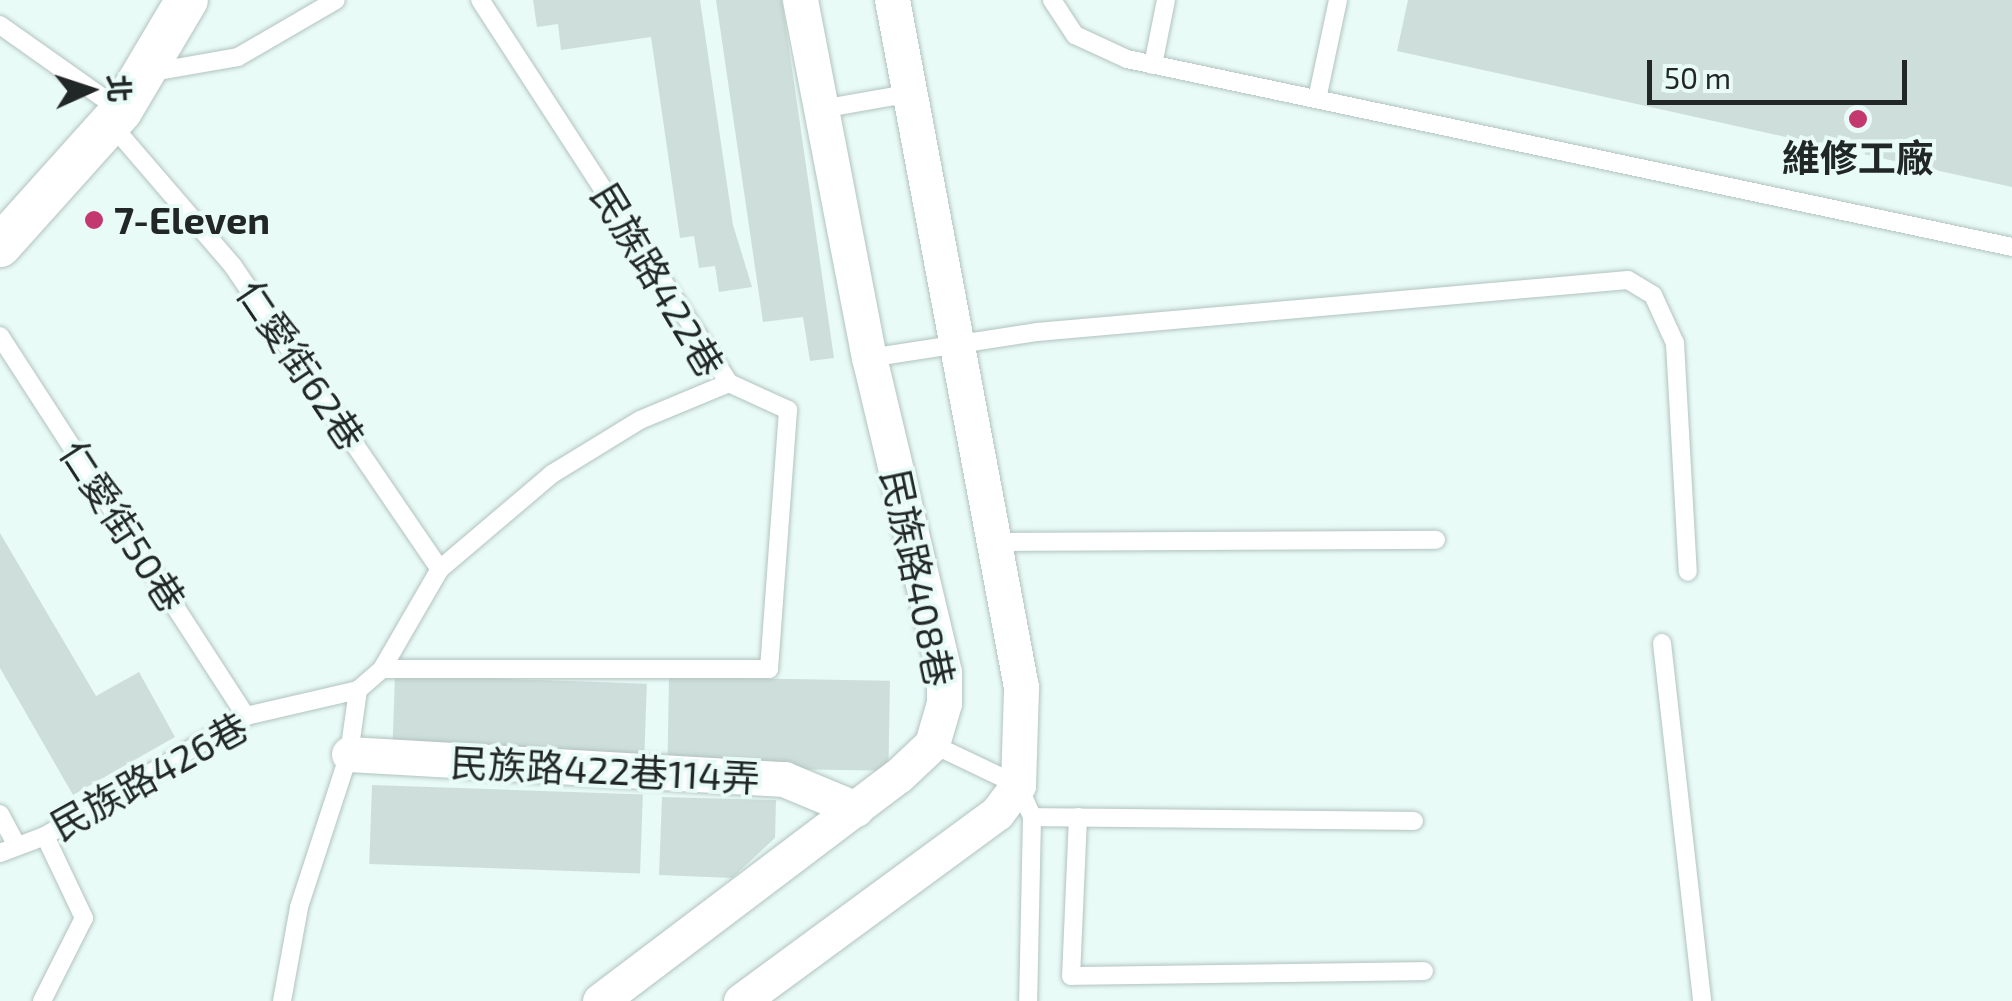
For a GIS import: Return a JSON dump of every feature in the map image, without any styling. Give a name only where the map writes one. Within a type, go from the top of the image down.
[{"type":"street","points":[[0,246],[116,117],[188,0]]},
{"type":"street","name":"民族路408巷","points":[[600,1001],[856,809],[932,744],[944,672],[870,358],[800,0]]},
{"type":"street","name":"民族路408巷","points":[[892,0],[906,94],[960,342],[1021,687],[1018,784]]},
{"type":"street","name":"民族路422巷114弄","points":[[349,754],[784,780],[856,809]]},
{"type":"street","points":[[741,1001],[997,813],[1018,784]]},
{"type":"lane","points":[[142,74],[238,57],[336,0]]},
{"type":"lane","name":"民族路422巷","points":[[358,690],[382,669],[440,570],[552,474],[640,420],[729,383],[480,0]]},
{"type":"lane","points":[[1052,0],[1075,35],[1153,64],[2012,248]]},
{"type":"lane","points":[[1153,64],[1166,0]]},
{"type":"lane","points":[[1318,100],[1332,1]]},
{"type":"lane","name":"仁愛街62巷","points":[[0,25],[116,117],[234,266],[440,570]]},
{"type":"lane","points":[[821,109],[906,94]]},
{"type":"lane","points":[[870,358],[960,342],[1628,280],[1653,295],[1675,344],[1688,572]]},
{"type":"lane","name":"仁愛街50巷","points":[[0,336],[246,716]]},
{"type":"lane","points":[[382,669],[769,669],[788,410],[729,383]]},
{"type":"lane","points":[[997,542],[1436,540]]},
{"type":"lane","points":[[1662,643],[1702,1001]]},
{"type":"lane","points":[[282,1001],[299,907],[349,754],[358,690]]},
{"type":"lane","name":"民族路426巷","points":[[8,850],[45,836],[246,716],[358,690]]},
{"type":"lane","points":[[932,744],[1018,784],[1032,817],[1028,1001]]},
{"type":"lane","points":[[0,814],[8,850]]},
{"type":"lane","points":[[1032,817],[1414,820]]},
{"type":"lane","points":[[1078,817],[1071,976],[1424,971]]},
{"type":"lane","points":[[42,1001],[84,918],[45,836]]},
{"type":"building","points":[[533,0],[700,0],[733,225],[752,287],[719,292],[715,266],[699,268],[694,236],[680,238],[651,37],[561,50],[558,24],[537,27]]},
{"type":"building","points":[[716,0],[782,0],[834,358],[810,361],[803,317],[763,322]]},
{"type":"building","name":"維修工廠","points":[[1408,0],[2012,0],[2012,187],[1397,51]]},
{"type":"building","points":[[0,533],[96,696],[139,672],[175,737],[73,795],[0,668]]},
{"type":"building","points":[[395,675],[647,684],[644,763],[392,754]]},
{"type":"building","points":[[669,677],[890,681],[888,771],[667,767]]},
{"type":"building","points":[[372,785],[643,794],[640,873],[369,864]]},
{"type":"building","points":[[662,797],[776,800],[775,838],[732,878],[659,875]]},
{"type":"place","name":"維修工廠","points":[[1858,119]]},
{"type":"place","name":"7-Eleven","points":[[94,220]]}]
